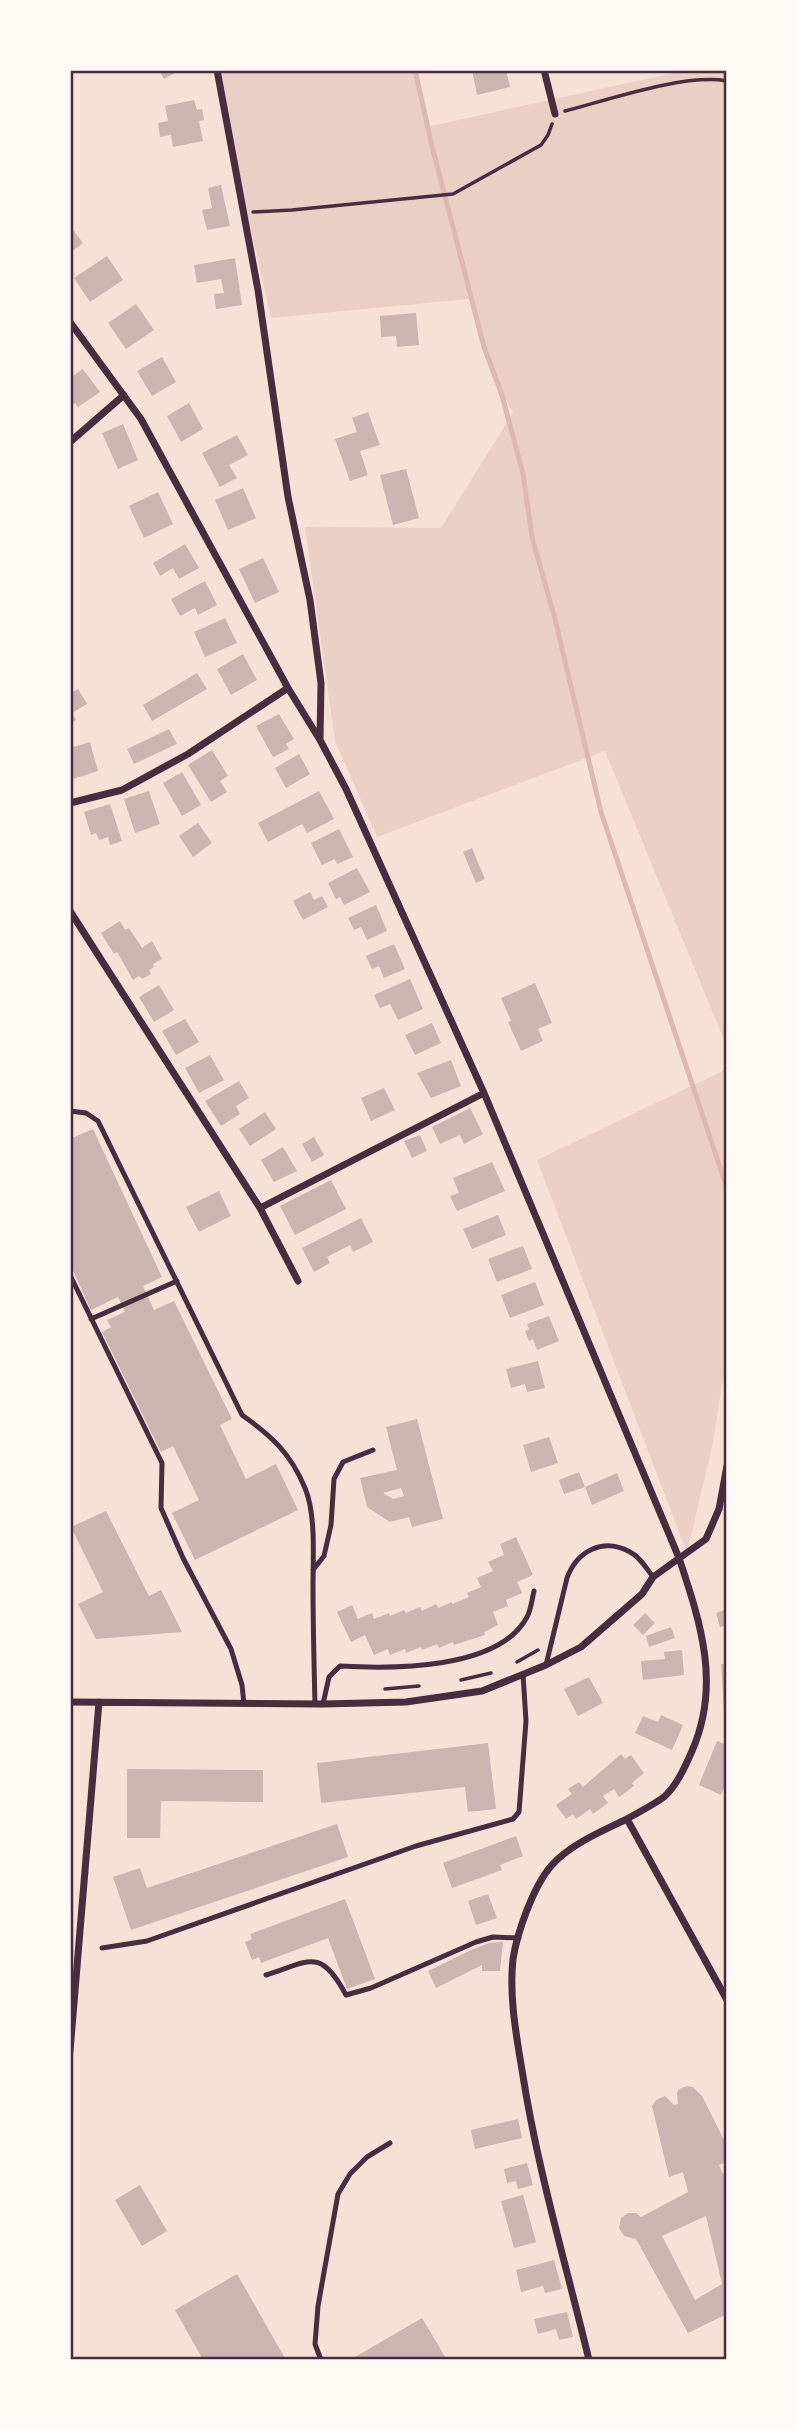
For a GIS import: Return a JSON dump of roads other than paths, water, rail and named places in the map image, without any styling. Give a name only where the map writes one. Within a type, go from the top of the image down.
[{"type":"street","points":[[216,70],[270,364],[288,497],[310,600],[321,682],[320,740]]},
{"type":"street","points":[[544,70],[555,114]]},
{"type":"street","points":[[70,322],[141,419],[346,789],[484,1093],[679,1559],[696,1608],[707,1673],[707,1707],[698,1738],[684,1769],[664,1796],[627,1819],[586,1839],[551,1866],[536,1892],[513,1959],[513,2017],[528,2112],[589,2360]]},
{"type":"street","points":[[70,442],[124,395]]},
{"type":"street","points":[[70,803],[122,790],[188,754],[288,688]]},
{"type":"street","points":[[70,911],[260,1208],[298,1281]]},
{"type":"street","points":[[260,1208],[484,1093]]},
{"type":"street","points":[[70,1702],[407,1702],[449,1698],[482,1691],[546,1665],[581,1647],[642,1594],[653,1577],[706,1539],[719,1509],[727,1466]]},
{"type":"street","points":[[70,2051],[99,1702]]},
{"type":"street","points":[[627,1819],[727,2000]]},
{"type":"lane","points":[[70,1111],[86,1113],[98,1121],[242,1415],[272,1436],[292,1461],[306,1490],[310,1509],[319,1704]]},
{"type":"lane","points":[[70,1275],[162,1463],[161,1508],[183,1558],[231,1649],[242,1685],[244,1704]]},
{"type":"lane","points":[[91,1319],[177,1281]]},
{"type":"lane","points":[[313,1570],[324,1556],[331,1525],[334,1479],[343,1462],[373,1450]]},
{"type":"lane","points":[[546,1665],[567,1578],[572,1564],[582,1555],[596,1546],[613,1546],[630,1552],[653,1577]]},
{"type":"lane","points":[[319,1704],[329,1677],[340,1665],[417,1666],[465,1659],[498,1645],[520,1627],[528,1616],[534,1591]]},
{"type":"lane","points":[[102,1948],[147,1941],[416,1846],[513,1819],[519,1812],[525,1734],[523,1674]]},
{"type":"lane","points":[[266,1975],[313,1960],[325,1964],[336,1976],[346,1995],[372,1988],[476,1942],[493,1937],[519,1938]]},
{"type":"lane","points":[[321,2360],[315,2344],[318,2306],[338,2194],[349,2174],[367,2157],[390,2143]]},
{"type":"waterway","points":[[415,70],[484,347],[502,395],[523,474],[532,537],[555,619],[601,812],[727,1188]]}]
